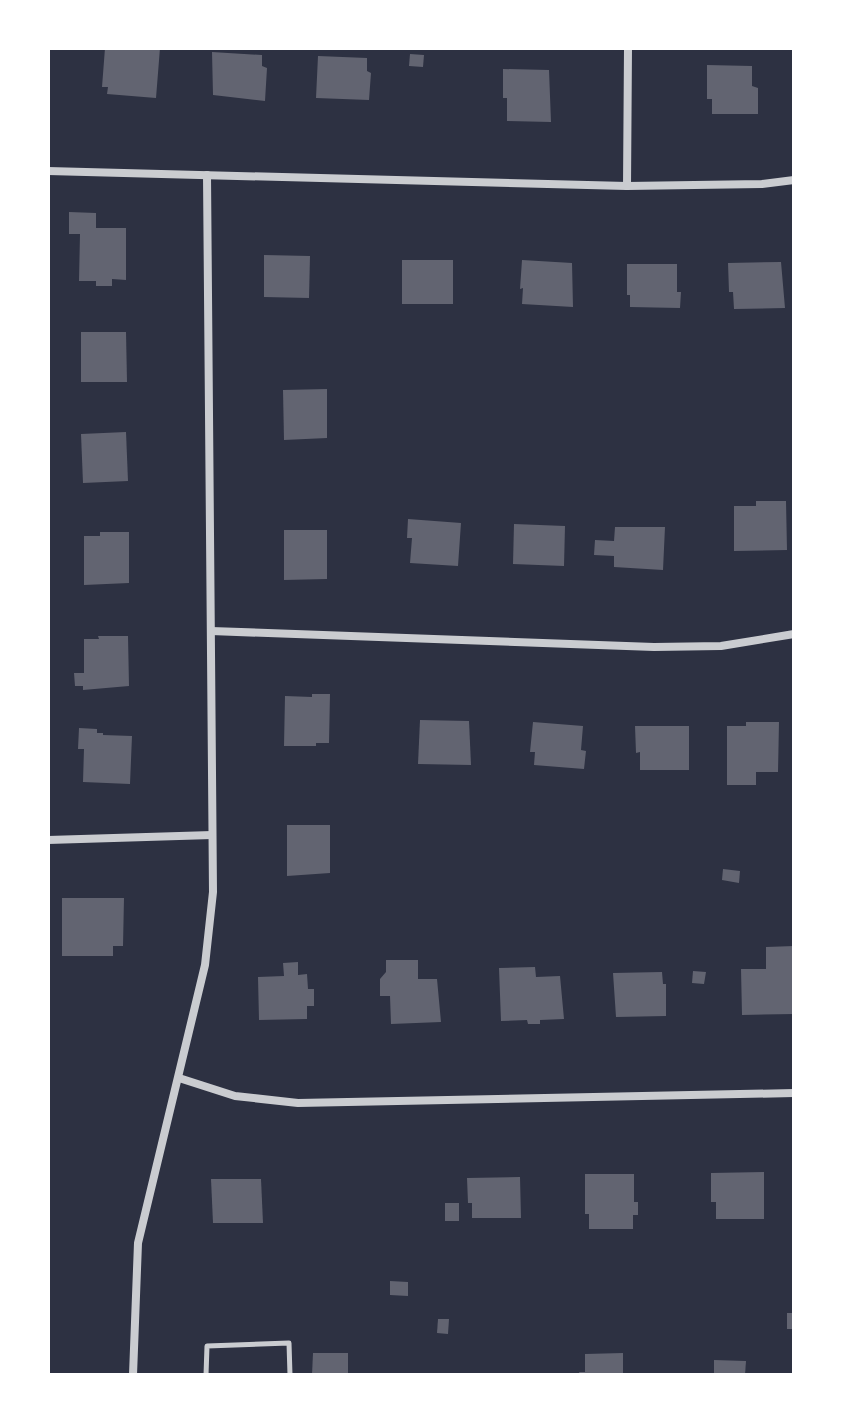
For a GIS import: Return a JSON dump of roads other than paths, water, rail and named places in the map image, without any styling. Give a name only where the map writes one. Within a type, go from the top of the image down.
[{"type":"street","points":[[627,186],[628,48]]},
{"type":"street","points":[[48,171],[627,186],[762,184],[794,180]]},
{"type":"street","points":[[133,1375],[138,1243],[205,965],[213,892],[207,175]]},
{"type":"street","points":[[211,631],[654,647],[721,646],[794,634]]},
{"type":"street","points":[[48,840],[212,835]]},
{"type":"street","points":[[179,1078],[235,1096],[298,1103],[794,1093]]},
{"type":"lane","points":[[206,1375],[207,1346],[289,1343],[290,1375]]}]
